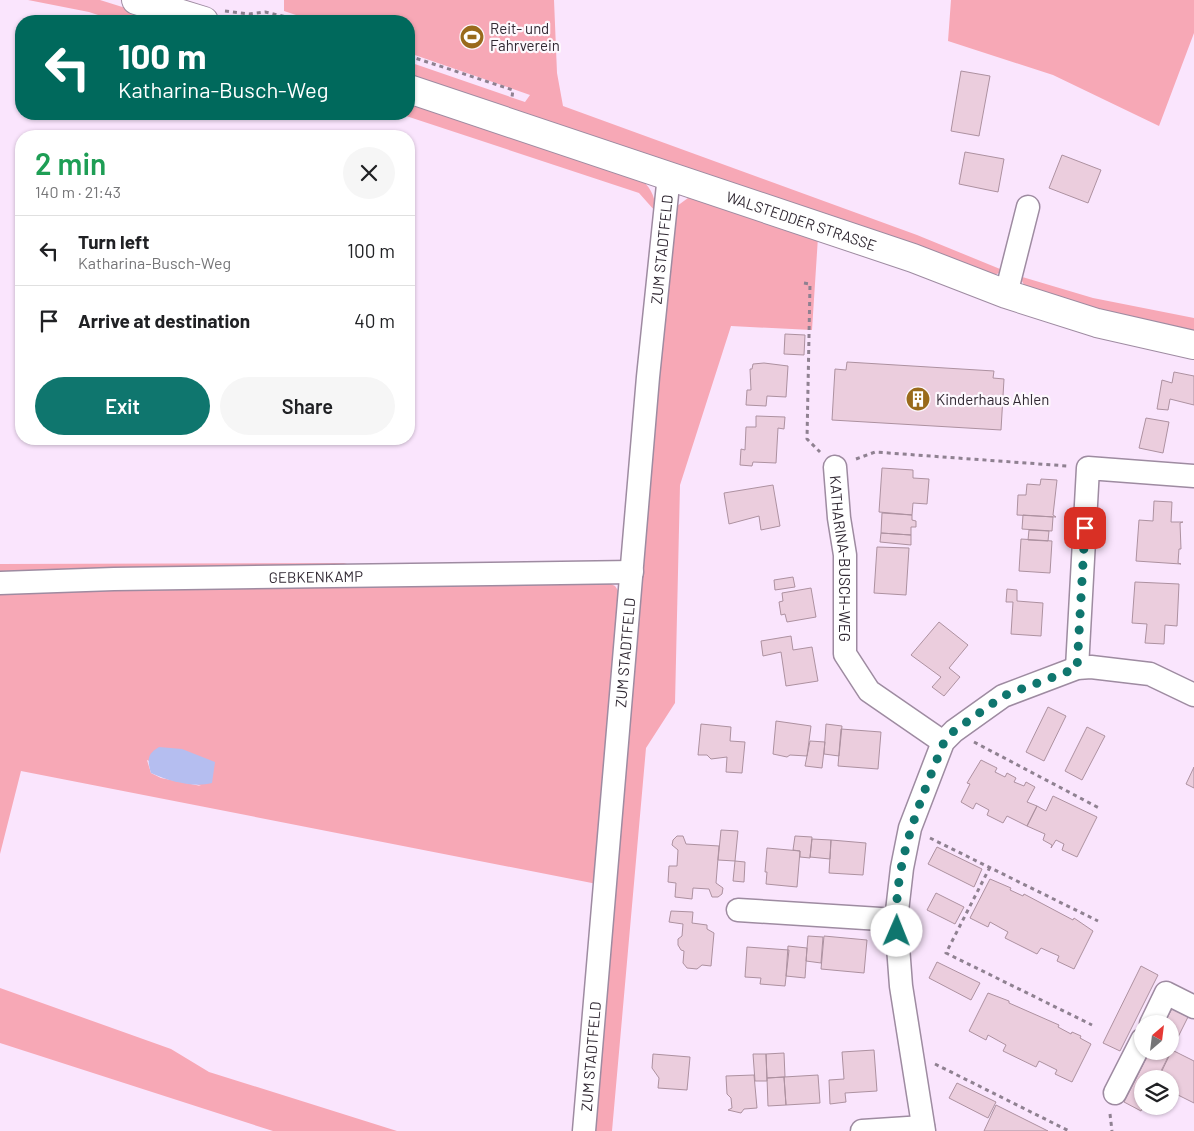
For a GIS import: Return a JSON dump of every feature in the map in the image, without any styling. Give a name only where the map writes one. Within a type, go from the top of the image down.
[{"type":"main road","points":[[136,0],[209,15]]},
{"type":"main road","name":"WALSTEDDER STRASSE","points":[[415,91],[913,258],[1006,294],[1097,324],[1194,345]]},
{"type":"street","name":"ZUM STADTFELD","points":[[584,1131],[659,257],[669,175]]},
{"type":"street","points":[[1006,294],[1028,207]]},
{"type":"street","name":"KATHARINA-BUSCH-WEG","points":[[835,468],[838,518],[845,555],[845,654],[868,691],[949,737]]},
{"type":"street","points":[[1077,668],[1088,468],[1194,476]]},
{"type":"street","name":"GEBKENKAMP","points":[[0,583],[114,579],[632,572]]},
{"type":"street","points":[[862,1131],[923,1129],[900,986],[896,920],[902,868],[910,828],[949,737],[1003,696],[1077,668],[1090,667],[1150,674],[1194,695]]},
{"type":"street","points":[[738,910],[896,920]]},
{"type":"street","points":[[1155,1015],[1166,993],[1194,1007]]},
{"type":"street","points":[[1115,1093],[1134,1056]]},
{"type":"path","points":[[232,15],[265,12],[278,15]]},
{"type":"path","points":[[415,58],[513,90]]},
{"type":"path","points":[[804,283],[810,284],[807,439],[835,468]]},
{"type":"path","name":"KATHARINA-BUSCH-WEG","points":[[835,468],[875,452],[1088,468]]},
{"type":"path","points":[[949,737],[1101,808]]},
{"type":"path","points":[[910,828],[1098,921]]},
{"type":"path","points":[[990,867],[946,953],[1092,1025]]},
{"type":"path","points":[[910,1052],[1069,1131]]},
{"type":"shaded area","points":[[28,0],[100,0],[148,15],[98,15]]},
{"type":"shaded area","points":[[284,0],[554,0],[557,73],[563,106],[917,235],[1005,271],[991,276],[415,79],[415,64],[525,102],[530,95],[415,55],[415,15],[296,15],[284,11]]},
{"type":"shaded area","points":[[951,0],[1194,0],[1194,33],[1159,126],[1053,75],[948,41]]},
{"type":"shaded area","points":[[415,102],[639,177],[651,192],[655,211],[639,193],[415,119]]},
{"type":"shaded area","points":[[705,197],[818,237],[812,330],[731,326],[680,485],[675,703],[646,748],[612,1131],[593,1131],[673,209],[688,198]]},
{"type":"shaded area","points":[[1019,276],[1093,298],[1194,318],[1194,332],[1162,328],[1027,290]]},
{"type":"shaded area","points":[[344,563],[362,569],[0,576],[0,564]]},
{"type":"shaded area","points":[[601,579],[615,586],[621,595],[597,884],[21,771],[0,854],[0,589]],"holes":[[[147,760],[201,786],[161,778],[151,773]]]},
{"type":"shaded area","points":[[0,988],[171,1049],[209,1072],[397,1131],[273,1131],[0,1043]]},
{"type":"water","points":[[159,747],[182,749],[215,762],[212,783],[197,785],[181,783],[151,773],[149,758],[152,752]]},
{"type":"building","points":[[961,71],[990,76],[979,136],[951,131]]},
{"type":"building","points":[[965,152],[1004,159],[998,192],[959,184]]},
{"type":"building","points":[[1062,155],[1101,170],[1088,203],[1049,188]]},
{"type":"building","points":[[785,334],[805,335],[804,355],[784,354]]},
{"type":"building","name":"Kinderhaus Ahlen","points":[[847,362],[994,371],[993,378],[1004,379],[1001,430],[832,420],[835,369],[846,370]]},
{"type":"building","points":[[764,363],[788,366],[786,397],[767,396],[766,406],[746,405],[747,390],[751,390],[750,369],[752,369],[753,364]]},
{"type":"building","points":[[1174,372],[1194,376],[1194,405],[1170,399],[1168,410],[1157,409],[1162,380],[1172,383]]},
{"type":"building","points":[[756,416],[785,417],[784,429],[778,428],[776,463],[753,462],[752,466],[740,465],[741,449],[745,450],[746,427],[756,427]]},
{"type":"building","points":[[1146,418],[1169,422],[1163,453],[1139,448]]},
{"type":"building","points":[[882,468],[913,470],[913,478],[929,479],[927,504],[913,503],[912,515],[879,512]]},
{"type":"building","points":[[1041,479],[1057,480],[1053,515],[1056,517],[1017,515],[1018,495],[1026,495],[1027,484],[1040,485]]},
{"type":"building","points":[[773,485],[780,526],[761,530],[759,516],[729,524],[724,493]]},
{"type":"building","points":[[1154,501],[1172,502],[1171,522],[1183,522],[1180,523],[1181,549],[1179,549],[1178,563],[1181,564],[1136,561],[1139,520],[1153,521]]},
{"type":"building","points":[[882,513],[912,515],[912,520],[916,521],[916,527],[911,527],[911,535],[881,533]]},
{"type":"building","points":[[1023,515],[1053,517],[1052,531],[1022,529]]},
{"type":"building","points":[[1029,530],[1049,531],[1048,541],[1028,540]]},
{"type":"building","points":[[881,533],[911,535],[911,545],[880,542]]},
{"type":"building","points":[[1021,539],[1052,541],[1050,573],[1019,571]]},
{"type":"building","points":[[877,547],[909,548],[906,595],[874,593]]},
{"type":"building","points":[[793,577],[795,587],[775,590],[774,580]]},
{"type":"building","points":[[1135,582],[1179,584],[1177,626],[1165,625],[1164,644],[1145,643],[1147,624],[1132,623]]},
{"type":"building","points":[[811,588],[816,617],[787,622],[785,614],[781,615],[779,602],[783,601],[782,593]]},
{"type":"building","points":[[1007,589],[1017,590],[1017,601],[1043,603],[1041,636],[1011,634],[1013,602],[1006,602]]},
{"type":"building","points":[[939,622],[968,645],[949,668],[960,677],[944,696],[932,687],[941,677],[911,655]]},
{"type":"building","points":[[791,636],[793,650],[812,647],[818,681],[786,686],[781,652],[763,656],[761,641]]},
{"type":"building","points":[[1048,707],[1066,716],[1044,761],[1026,752]]},
{"type":"building","points":[[776,721],[811,726],[807,756],[790,755],[787,757],[773,754]]},
{"type":"building","points":[[701,724],[731,727],[730,741],[745,742],[742,773],[726,772],[727,757],[711,759],[707,755],[698,755]]},
{"type":"building","points":[[826,724],[842,726],[839,756],[824,754]]},
{"type":"building","points":[[1087,727],[1105,736],[1082,780],[1065,771]]},
{"type":"building","points":[[841,729],[881,732],[878,769],[838,766]]},
{"type":"building","points":[[810,741],[825,742],[822,768],[805,766]]},
{"type":"building","points":[[981,760],[997,768],[995,772],[1005,777],[1007,773],[1016,778],[1014,782],[1024,786],[1026,782],[1035,787],[1027,802],[1037,806],[1027,826],[1007,816],[1003,823],[987,815],[989,810],[976,803],[973,809],[961,802],[970,784],[967,783]]},
{"type":"building","points":[[1194,767],[1194,788],[1186,784]]},
{"type":"building","points":[[1053,796],[1097,817],[1077,857],[1062,850],[1064,844],[1056,840],[1051,848],[1052,845],[1043,840],[1045,834],[1027,826],[1037,806],[1046,811]]},
{"type":"building","points":[[721,830],[738,831],[735,861],[718,860]]},
{"type":"building","points":[[677,836],[683,836],[686,844],[719,846],[716,883],[723,888],[722,894],[718,897],[712,897],[709,889],[693,888],[692,899],[675,897],[676,883],[668,882],[669,866],[677,866],[678,850],[672,845],[673,840]]},
{"type":"building","points":[[795,836],[812,837],[810,858],[800,857],[800,851],[793,850]]},
{"type":"building","points":[[812,839],[831,840],[830,859],[810,857]]},
{"type":"building","points":[[831,840],[866,843],[863,875],[829,873]]},
{"type":"building","points":[[937,847],[982,869],[974,887],[928,864]]},
{"type":"building","points":[[767,848],[800,851],[797,887],[766,884]]},
{"type":"building","points":[[735,861],[745,862],[744,882],[733,881]]},
{"type":"building","points":[[990,879],[1011,888],[1010,890],[1023,896],[1024,894],[1073,920],[1074,918],[1093,931],[1074,969],[1057,961],[1059,956],[1041,948],[1037,954],[1005,938],[1008,932],[990,922],[988,927],[970,918]]},
{"type":"building","points":[[936,893],[964,907],[955,924],[927,910]]},
{"type":"building","points":[[671,911],[693,912],[692,923],[707,925],[707,929],[714,933],[711,966],[702,965],[697,969],[687,968],[683,963],[684,951],[678,945],[678,939],[682,936],[683,924],[669,922]]},
{"type":"building","points":[[808,936],[823,937],[821,963],[806,961]]},
{"type":"building","points":[[824,936],[867,940],[864,973],[821,969]]},
{"type":"building","points":[[788,946],[807,948],[805,978],[786,976]]},
{"type":"building","points":[[747,947],[789,950],[785,986],[760,984],[761,978],[745,977]]},
{"type":"building","points":[[937,962],[980,983],[971,1000],[929,978]]},
{"type":"building","points":[[1141,966],[1158,975],[1138,1015],[1134,1015],[1134,1023],[1120,1051],[1103,1043]]},
{"type":"building","points":[[988,993],[1059,1025],[1058,1027],[1071,1034],[1072,1032],[1081,1036],[1080,1038],[1091,1044],[1072,1082],[1055,1074],[1057,1070],[1039,1061],[1036,1067],[1003,1051],[1006,1045],[988,1035],[986,1040],[969,1031]]},
{"type":"building","points":[[1175,1003],[1191,1011],[1179,1035],[1179,1015],[1169,1015]]},
{"type":"building","points":[[874,1050],[877,1091],[845,1093],[846,1102],[830,1104],[829,1080],[844,1079],[842,1052]]},
{"type":"building","points":[[784,1053],[785,1077],[767,1078],[766,1054]]},
{"type":"building","points":[[653,1054],[690,1057],[687,1090],[658,1088],[659,1078],[652,1068]]},
{"type":"building","points":[[753,1054],[766,1054],[767,1081],[755,1081]]},
{"type":"building","points":[[1179,1054],[1194,1061],[1194,1103],[1179,1096],[1179,1070],[1162,1070],[1167,1060],[1179,1060]]},
{"type":"building","points":[[1145,1060],[1166,1060],[1162,1070],[1140,1070]]},
{"type":"building","points":[[754,1075],[757,1108],[744,1109],[741,1113],[728,1110],[732,1108],[731,1098],[727,1094],[726,1076]]},
{"type":"building","points":[[818,1075],[820,1103],[786,1105],[784,1077]]},
{"type":"building","points":[[784,1077],[786,1105],[768,1106],[767,1078]]},
{"type":"building","points":[[1134,1082],[1134,1107],[1124,1102]]},
{"type":"building","points":[[957,1083],[996,1102],[988,1118],[949,1098]]},
{"type":"building","points":[[996,1105],[1048,1131],[984,1131]]},
{"type":"place","name":"Reit- und Fahrverein","points":[[472,37]]},
{"type":"place","name":"Kinderhaus Ahlen","points":[[918,399]]},
{"type":"route","points":[[897,931],[896,920],[902,868],[910,828],[944,742],[954,731],[1003,696],[1077,668],[1085,528]]}]
